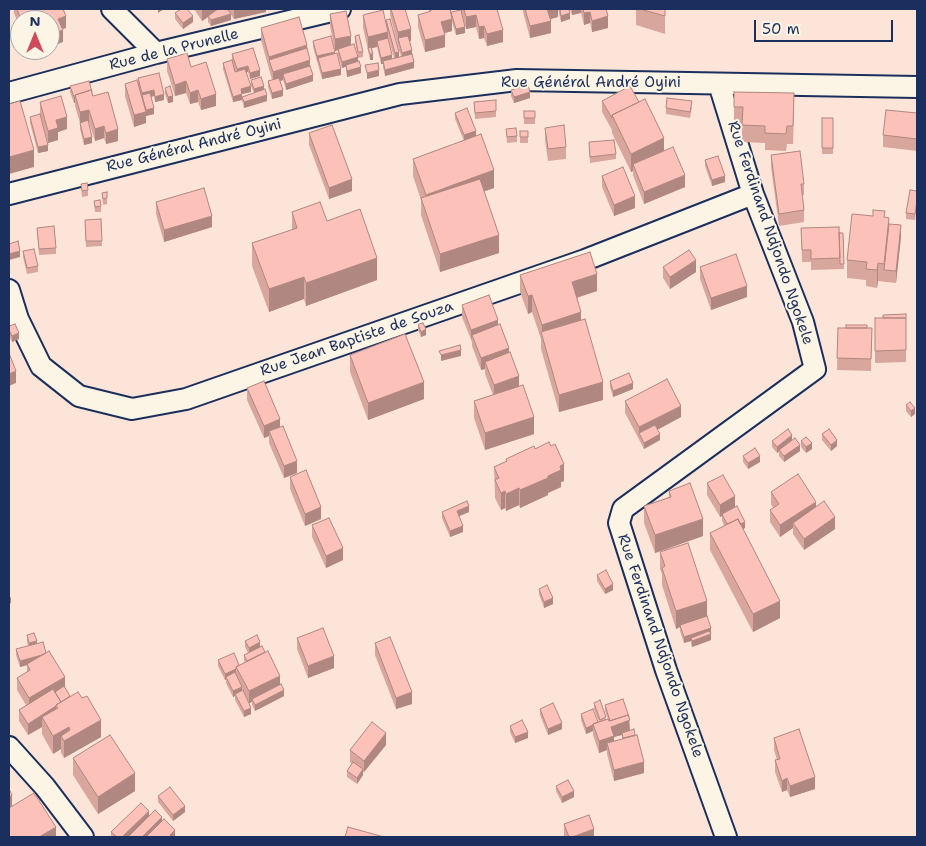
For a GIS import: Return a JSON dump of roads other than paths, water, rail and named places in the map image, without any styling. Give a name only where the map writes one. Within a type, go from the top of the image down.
[{"type":"street","points":[[112,9],[156,54]]},
{"type":"street","name":"Rue de la Prunelle","points":[[9,93],[156,54],[340,9]]},
{"type":"street","name":"Rue Général André Oyini","points":[[9,194],[400,94],[517,80],[917,87]]},
{"type":"street","name":"Rue Ferdinand Ndjondo Ngokele","points":[[719,84],[753,194],[803,322],[815,369],[623,509],[619,523],[666,670],[726,837]]},
{"type":"street","name":"Rue Jean Baptiste de Souza","points":[[9,290],[18,319],[42,366],[79,396],[132,409],[186,399],[586,260],[753,194]]},
{"type":"street","points":[[9,747],[45,787],[83,837]]}]
